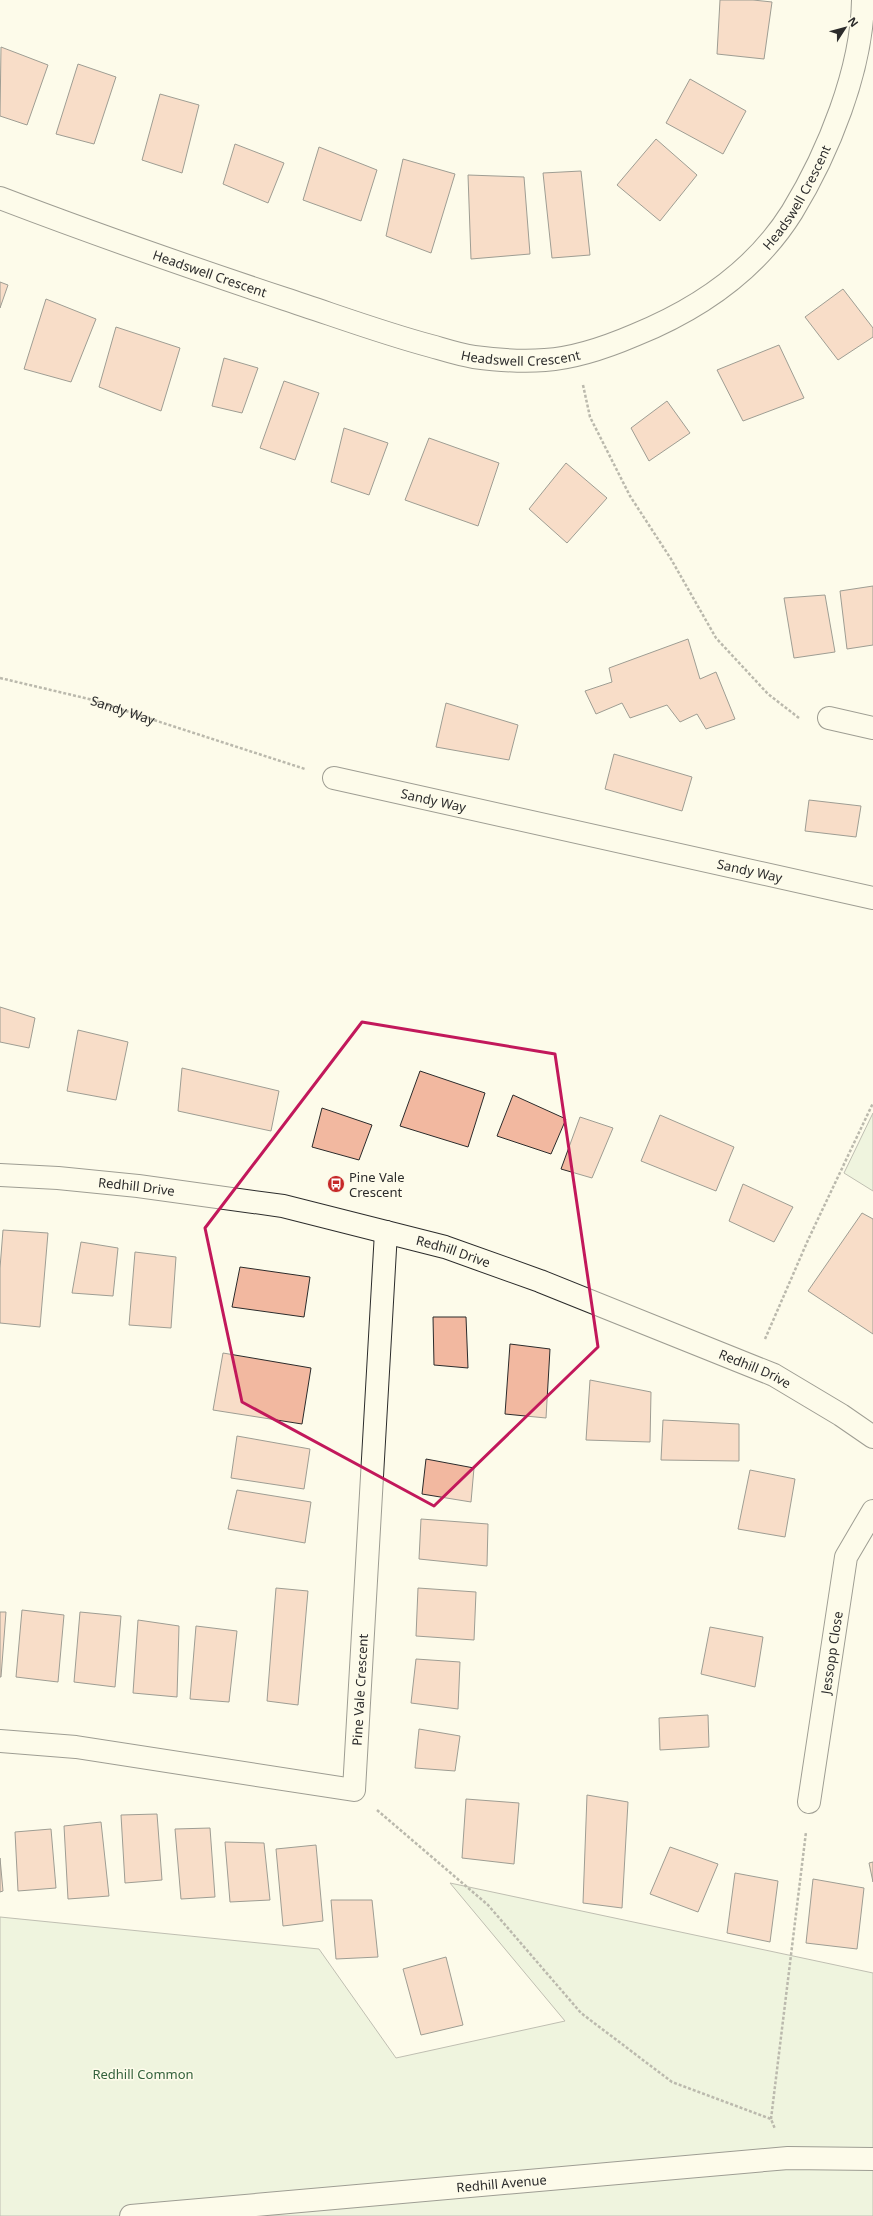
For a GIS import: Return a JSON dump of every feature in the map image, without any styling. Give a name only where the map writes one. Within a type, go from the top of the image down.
[{"type":"street","name":"Headswell Crescent","points":[[0,198],[165,259],[404,339],[471,357],[512,360],[546,360],[576,355],[611,346],[675,319],[705,300],[736,277],[761,252],[783,226],[819,162],[847,90],[857,50],[863,0]]},
{"type":"street","points":[[829,718],[873,728]]},
{"type":"street","name":"Sandy Way","points":[[334,778],[780,876],[873,898]]},
{"type":"street","name":"Redhill Drive","points":[[0,1175],[58,1178],[138,1186],[282,1206],[445,1247],[540,1281],[774,1375],[841,1415],[873,1437]]},
{"type":"street","name":"Pine Vale Crescent","points":[[354,1790],[386,1232]]},
{"type":"street","name":"Jessopp Close","points":[[810,1802],[846,1557],[873,1511]]},
{"type":"street","points":[[0,1741],[76,1747],[354,1790]]},
{"type":"street","name":"Redhill Avenue","points":[[131,2216],[788,2158],[873,2159]]},
{"type":"path","points":[[576,355],[590,417],[630,496],[671,559],[716,638],[768,694],[801,720],[829,718]]},
{"type":"path","name":"Sandy Way","points":[[0,678],[89,699],[334,778]]},
{"type":"path","points":[[753,1366],[808,1240],[873,1103]]},
{"type":"path","points":[[354,1790],[488,1905],[581,2013],[672,2082],[771,2119]]},
{"type":"path","points":[[788,2158],[771,2119],[810,1802]]},
{"type":"highlighted area","points":[[362,1022],[555,1054],[598,1347],[434,1506],[242,1402],[205,1228]]},
{"type":"green space","points":[[873,1113],[873,1191],[844,1173]]},
{"type":"green space","name":"Redhill Common","points":[[450,1883],[873,1973],[873,2216],[0,2216],[0,1917],[319,1949],[396,2058],[565,2021]]},
{"type":"building","points":[[720,0],[753,0],[772,2],[764,59],[717,54]]},
{"type":"building","points":[[1,47],[48,65],[27,125],[0,116]]},
{"type":"building","points":[[78,64],[116,77],[94,144],[56,134]]},
{"type":"building","points":[[690,79],[746,111],[723,154],[666,123]]},
{"type":"building","points":[[160,94],[199,105],[182,173],[142,160]]},
{"type":"building","points":[[656,139],[697,175],[660,221],[617,185]]},
{"type":"building","points":[[235,144],[284,163],[268,203],[223,184]]},
{"type":"building","points":[[319,147],[377,170],[361,221],[303,200]]},
{"type":"building","points":[[403,159],[455,174],[431,253],[386,236]]},
{"type":"building","points":[[581,171],[590,255],[552,258],[543,173]]},
{"type":"building","points":[[468,175],[524,177],[530,254],[471,259]]},
{"type":"building","points":[[0,282],[8,285],[0,308]]},
{"type":"building","points":[[843,289],[873,328],[873,337],[838,360],[805,317]]},
{"type":"building","points":[[46,299],[96,319],[71,382],[24,369]]},
{"type":"building","points":[[116,327],[180,348],[161,411],[99,387]]},
{"type":"building","points":[[779,345],[804,398],[743,421],[717,370]]},
{"type":"building","points":[[224,358],[258,368],[242,413],[212,406]]},
{"type":"building","points":[[284,381],[319,393],[295,460],[260,448]]},
{"type":"building","points":[[667,401],[690,433],[649,461],[631,428]]},
{"type":"building","points":[[344,428],[388,443],[369,495],[331,482]]},
{"type":"building","points":[[429,438],[499,463],[478,526],[405,500]]},
{"type":"building","points":[[566,463],[607,498],[567,543],[529,509]]},
{"type":"building","points":[[873,586],[873,645],[847,649],[840,591]]},
{"type":"building","points":[[825,595],[835,652],[794,658],[784,598]]},
{"type":"building","points":[[688,639],[700,679],[716,672],[735,719],[706,729],[697,714],[680,722],[667,705],[630,718],[622,703],[596,714],[585,691],[612,682],[609,668]]},
{"type":"building","points":[[446,703],[518,725],[509,760],[436,747]]},
{"type":"building","points":[[614,754],[692,777],[682,811],[605,789]]},
{"type":"building","points":[[809,800],[861,806],[856,837],[805,831]]},
{"type":"building","points":[[0,1007],[35,1018],[29,1048],[0,1042]]},
{"type":"building","points":[[78,1030],[128,1042],[116,1100],[67,1091]]},
{"type":"building","points":[[182,1068],[279,1091],[271,1131],[178,1111]]},
{"type":"building","points":[[420,1071],[485,1093],[468,1147],[400,1126]]},
{"type":"building","points":[[513,1095],[566,1119],[551,1154],[497,1136]]},
{"type":"building","points":[[322,1108],[372,1125],[359,1160],[312,1147]]},
{"type":"building","points":[[660,1115],[734,1147],[716,1191],[641,1161]]},
{"type":"building","points":[[580,1117],[613,1128],[592,1178],[561,1169]]},
{"type":"building","points":[[743,1184],[793,1207],[774,1242],[729,1221]]},
{"type":"building","points":[[862,1213],[873,1219],[873,1334],[808,1291]]},
{"type":"building","points":[[3,1230],[48,1233],[40,1327],[0,1323],[0,1268]]},
{"type":"building","points":[[81,1242],[118,1248],[113,1296],[72,1293]]},
{"type":"building","points":[[135,1252],[176,1257],[171,1328],[129,1325]]},
{"type":"building","points":[[240,1267],[310,1277],[304,1317],[232,1307]]},
{"type":"building","points":[[433,1317],[466,1317],[468,1368],[434,1365]]},
{"type":"building","points":[[510,1344],[550,1349],[546,1418],[505,1414]]},
{"type":"building","points":[[223,1353],[311,1368],[302,1424],[213,1410]]},
{"type":"building","points":[[590,1380],[651,1392],[650,1442],[586,1440]]},
{"type":"building","points":[[663,1420],[739,1424],[739,1461],[661,1460]]},
{"type":"building","points":[[237,1436],[310,1449],[304,1489],[231,1478]]},
{"type":"building","points":[[426,1459],[474,1468],[471,1502],[422,1494]]},
{"type":"building","points":[[750,1470],[795,1479],[785,1537],[738,1529]]},
{"type":"building","points":[[237,1490],[311,1502],[305,1543],[228,1529]]},
{"type":"building","points":[[421,1519],[488,1524],[487,1566],[419,1559]]},
{"type":"building","points":[[276,1588],[308,1591],[298,1705],[267,1701]]},
{"type":"building","points":[[418,1588],[476,1592],[474,1640],[416,1636]]},
{"type":"building","points":[[22,1610],[64,1615],[58,1682],[16,1677]]},
{"type":"building","points":[[0,1612],[6,1612],[1,1677],[0,1677]]},
{"type":"building","points":[[80,1612],[121,1616],[115,1687],[74,1682]]},
{"type":"building","points":[[138,1620],[179,1626],[177,1697],[133,1693]]},
{"type":"building","points":[[196,1626],[237,1631],[229,1702],[190,1699]]},
{"type":"building","points":[[710,1627],[763,1637],[755,1687],[701,1674]]},
{"type":"building","points":[[416,1659],[460,1662],[458,1709],[411,1703]]},
{"type":"building","points":[[708,1715],[709,1747],[660,1750],[659,1718]]},
{"type":"building","points":[[419,1729],[460,1736],[455,1771],[415,1768]]},
{"type":"building","points":[[587,1795],[628,1802],[622,1908],[583,1903]]},
{"type":"building","points":[[466,1799],[519,1803],[514,1864],[462,1858]]},
{"type":"building","points":[[157,1814],[162,1880],[125,1883],[121,1815]]},
{"type":"building","points":[[101,1822],[109,1896],[68,1899],[64,1826]]},
{"type":"building","points":[[210,1828],[215,1897],[181,1899],[175,1829]]},
{"type":"building","points":[[51,1829],[56,1888],[18,1891],[15,1832]]},
{"type":"building","points":[[225,1842],[264,1843],[270,1900],[230,1902]]},
{"type":"building","points":[[316,1845],[323,1921],[283,1926],[276,1849]]},
{"type":"building","points":[[670,1847],[718,1864],[698,1912],[650,1894]]},
{"type":"building","points":[[0,1858],[3,1891],[0,1892]]},
{"type":"building","points":[[873,1862],[873,1882],[869,1863]]},
{"type":"building","points":[[735,1873],[778,1881],[770,1942],[727,1933]]},
{"type":"building","points":[[813,1879],[864,1888],[857,1949],[806,1943]]},
{"type":"building","points":[[331,1900],[372,1900],[378,1957],[336,1959]]},
{"type":"building","points":[[446,1957],[463,2025],[421,2035],[403,1969]]},
{"type":"place","name":"Pine Vale Crescent","points":[[336,1184]]}]
